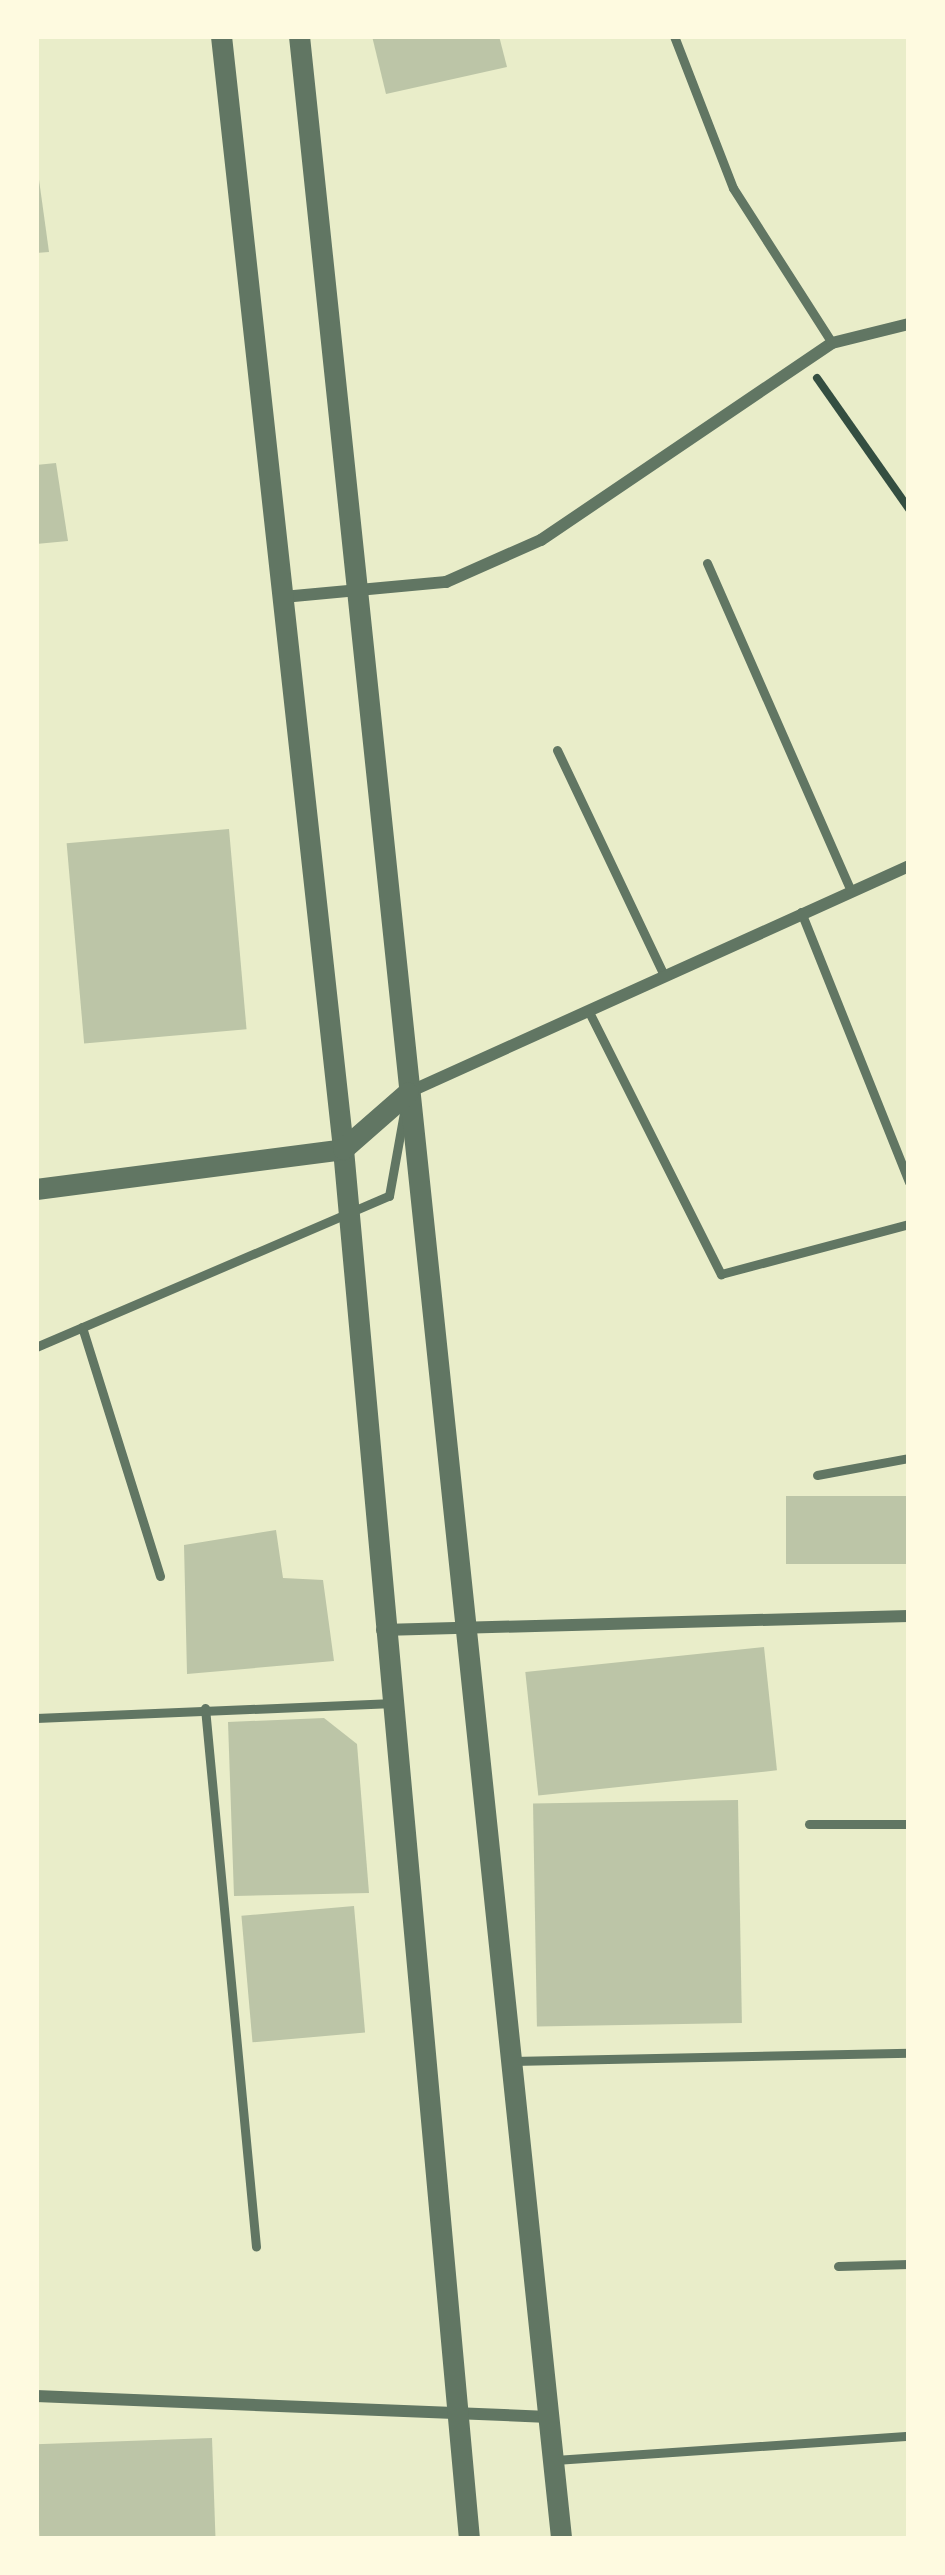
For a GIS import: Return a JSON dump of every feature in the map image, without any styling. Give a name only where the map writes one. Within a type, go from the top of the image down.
[{"type":"street","points":[[220,36],[343,1149],[379,1630],[469,2539]]},
{"type":"street","points":[[299,36],[561,2539]]},
{"type":"street","points":[[283,597],[355,594],[446,581],[541,540],[832,343],[909,324]]},
{"type":"street","points":[[36,1189],[343,1149],[408,1092],[909,866]]},
{"type":"street","points":[[379,1630],[909,1616]]},
{"type":"street","points":[[36,2396],[549,2417]]},
{"type":"lane","points":[[674,36],[734,188],[832,343]]},
{"type":"lane","points":[[707,563],[850,891]]},
{"type":"lane","points":[[557,750],[664,975]]},
{"type":"lane","points":[[801,912],[909,1182]]},
{"type":"lane","points":[[588,1010],[722,1274],[909,1224]]},
{"type":"lane","points":[[36,1347],[389,1196],[408,1092]]},
{"type":"lane","points":[[82,1327],[160,1576]]},
{"type":"lane","points":[[817,1475],[909,1458]]},
{"type":"lane","points":[[36,1718],[388,1702]]},
{"type":"lane","points":[[205,1708],[256,2247]]},
{"type":"lane","points":[[809,1824],[909,1824]]},
{"type":"lane","points":[[511,2061],[909,2053]]},
{"type":"lane","points":[[838,2266],[909,2264]]},
{"type":"lane","points":[[554,2460],[909,2436]]},
{"type":"path","points":[[806,362],[909,509]]},
{"type":"building","points":[[372,36],[499,36],[507,67],[386,94]]},
{"type":"building","points":[[36,158],[49,252],[36,253]]},
{"type":"building","points":[[56,463],[68,541],[36,544],[36,465]]},
{"type":"building","points":[[229,829],[247,1029],[84,1043],[67,843]]},
{"type":"building","points":[[786,1496],[909,1496],[909,1564],[786,1564]]},
{"type":"building","points":[[276,1530],[283,1578],[323,1580],[334,1661],[187,1674],[184,1545]]},
{"type":"building","points":[[764,1647],[777,1770],[538,1795],[525,1672]]},
{"type":"building","points":[[324,1718],[357,1744],[369,1893],[234,1896],[228,1722]]},
{"type":"building","points":[[738,1800],[742,2023],[537,2027],[533,1804]]},
{"type":"building","points":[[354,1906],[365,2033],[252,2042],[241,1916]]},
{"type":"building","points":[[212,2438],[215,2538],[39,2539],[36,2444]]}]
